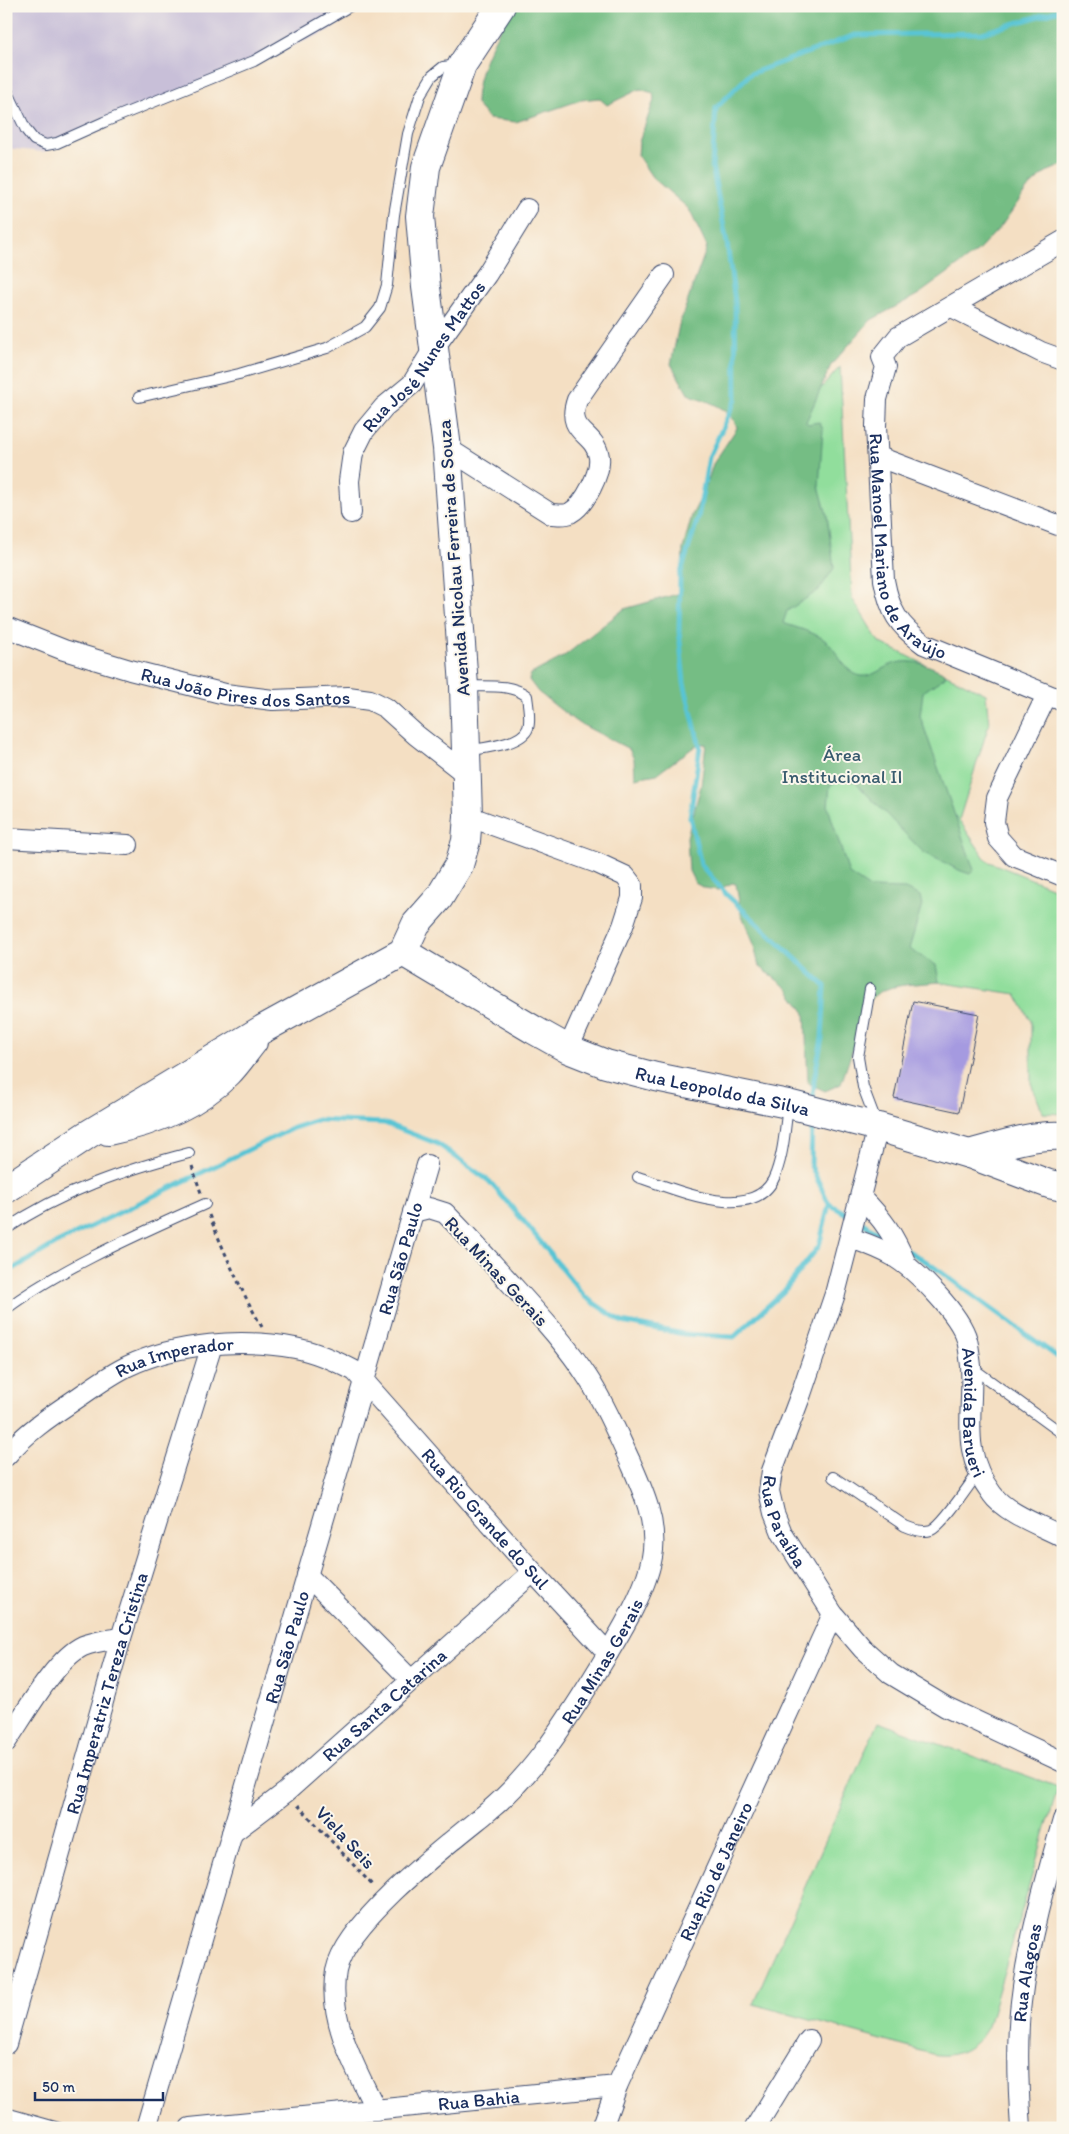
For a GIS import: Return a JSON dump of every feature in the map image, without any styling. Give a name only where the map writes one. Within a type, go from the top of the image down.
[{"type":"street","name":"Avenida Nicolau Ferreira de Souza","points":[[403,952],[416,924],[439,898],[459,865],[466,841],[468,816],[464,686],[447,448],[420,216],[426,167],[462,65],[501,6]]},
{"type":"street","name":"Rua José Nunes Mattos","points":[[351,513],[349,481],[353,453],[364,431],[384,407],[412,384],[434,348],[487,274],[528,209]]},
{"type":"street","points":[[952,307],[1063,241]]},
{"type":"street","points":[[447,448],[551,514],[561,515],[569,513],[576,508],[589,492],[596,479],[599,465],[599,456],[592,443],[575,423],[573,411],[577,400],[664,275]]},
{"type":"street","points":[[952,307],[1041,352],[1063,360]]},
{"type":"street","name":"Rua Manoel Mariano de Araújo","points":[[952,307],[898,337],[882,357],[886,367],[877,399],[878,457],[884,580],[888,600],[897,620],[905,630],[924,644],[1055,698]]},
{"type":"street","points":[[878,457],[1063,528]]},
{"type":"street","name":"Rua João Pires dos Santos","points":[[6,627],[64,650],[130,670],[225,694],[273,700],[348,697],[370,700],[386,708],[416,735],[466,763]]},
{"type":"street","points":[[1055,698],[997,798],[994,822],[1002,845],[1014,856],[1063,876]]},
{"type":"street","points":[[468,816],[597,863],[625,876],[632,885],[632,898],[623,926],[568,1049]]},
{"type":"street","points":[[6,838],[128,845]]},
{"type":"street","points":[[6,1189],[87,1135],[263,1029],[403,952]]},
{"type":"street","name":"Rua Leopoldo da Silva","points":[[403,952],[568,1049],[606,1064],[656,1077],[788,1104],[878,1127],[969,1154],[1049,1184],[1063,1187]]},
{"type":"street","name":"Rua Paraíba","points":[[878,1127],[851,1238],[835,1294],[801,1394],[772,1470],[769,1491],[774,1513],[782,1533],[833,1614],[863,1649],[892,1674],[946,1707],[1063,1762]]},
{"type":"street","points":[[969,1154],[1044,1137],[1063,1136]]},
{"type":"street","name":"Rua São Paulo","points":[[146,2128],[427,1165]]},
{"type":"street","name":"Avenida Barueri","points":[[861,1198],[890,1230],[906,1264]]},
{"type":"street","name":"Rua Minas Gerais","points":[[376,2110],[354,2064],[337,2012],[334,1990],[336,1970],[349,1940],[386,1900],[440,1850],[491,1809],[520,1782],[564,1724],[628,1618],[642,1587],[653,1553],[654,1531],[649,1510],[622,1442],[588,1378],[564,1345],[445,1213],[435,1208],[413,1212]]},
{"type":"street","name":"Avenida Barueri","points":[[851,1238],[883,1250],[906,1264],[951,1311],[966,1339],[971,1367],[970,1447],[978,1473],[993,1496],[1010,1510],[1063,1537]]},
{"type":"street","name":"Rua Imperador","points":[[6,1456],[45,1420],[127,1366],[158,1354],[212,1345],[272,1345],[296,1348],[327,1356],[355,1371],[364,1382]]},
{"type":"street","name":"Rua Imperatriz Tereza Cristina","points":[[6,2044],[121,1638],[212,1345]]},
{"type":"street","name":"Rua Rio Grande do Sul","points":[[364,1382],[533,1572],[608,1653]]},
{"type":"street","name":"Rua Santa Catarina","points":[[232,1833],[286,1792],[533,1572]]},
{"type":"street","points":[[307,1575],[411,1680]]},
{"type":"street","name":"Rua Rio de Janeiro","points":[[602,2128],[617,2086],[833,1614]]},
{"type":"street","points":[[6,1742],[53,1673],[68,1656],[83,1646],[121,1638]]},
{"type":"street","name":"Rua Alagoas","points":[[1021,2128],[1018,2050],[1021,2002],[1028,1956],[1063,1820]]},
{"type":"street","points":[[755,2128],[809,2040]]},
{"type":"street","name":"Rua Bahia","points":[[190,2128],[617,2086]]},
{"type":"lane","points":[[6,88],[26,130],[34,140],[46,145],[57,143],[254,61],[350,6]]},
{"type":"lane","points":[[139,397],[239,374],[327,348],[365,326],[380,308],[387,286],[394,215],[408,134],[420,96],[432,76],[443,67],[462,65]]},
{"type":"lane","points":[[464,686],[508,687],[520,690],[527,696],[528,728],[522,737],[466,763]]},
{"type":"lane","points":[[870,989],[858,1057],[863,1087],[878,1127]]},
{"type":"lane","points":[[638,1177],[724,1202],[751,1200],[764,1193],[776,1175],[783,1145],[788,1104]]},
{"type":"lane","points":[[6,1229],[79,1188],[134,1167],[188,1153]]},
{"type":"lane","points":[[6,1309],[21,1298],[77,1267],[205,1204]]},
{"type":"lane","points":[[971,1367],[1063,1434]]},
{"type":"lane","points":[[833,1477],[905,1526],[925,1531],[936,1527],[978,1473]]},
{"type":"lane","points":[[6,2112],[59,2128]]},
{"type":"path","points":[[188,1153],[225,1255],[241,1289],[272,1345]]},
{"type":"path","name":"Viela Seis","points":[[286,1792],[386,1900]]},
{"type":"shaded area","points":[[6,6],[365,6],[326,32],[43,152],[6,148]]},
{"type":"green space","points":[[512,6],[1063,6],[1063,165],[1046,172],[1027,189],[1002,225],[978,251],[919,294],[871,320],[831,365],[806,422],[808,424],[819,422],[823,429],[819,486],[827,515],[834,568],[819,590],[787,611],[783,623],[822,638],[830,645],[850,671],[861,676],[873,674],[889,665],[900,662],[926,665],[945,673],[945,677],[923,692],[920,716],[974,870],[970,874],[961,871],[923,852],[855,782],[841,779],[830,785],[828,807],[849,874],[870,888],[905,889],[920,896],[922,905],[909,949],[936,965],[939,982],[892,987],[875,995],[869,1001],[841,1084],[825,1091],[808,1083],[805,1013],[787,988],[759,966],[753,942],[741,913],[736,884],[732,883],[718,890],[704,888],[695,883],[689,871],[687,837],[701,786],[706,744],[698,744],[657,774],[635,778],[634,759],[629,749],[575,721],[538,692],[529,680],[531,674],[563,657],[624,609],[681,593],[683,549],[692,515],[705,490],[713,464],[737,428],[730,415],[724,410],[710,402],[688,394],[671,364],[679,325],[707,247],[689,209],[652,177],[638,156],[639,142],[654,100],[653,93],[640,89],[607,105],[599,98],[581,100],[516,122],[489,119],[476,104],[479,78],[488,54]]},
{"type":"green space","name":"Área Institucional II","points":[[840,367],[852,598],[879,642],[986,694],[989,724],[959,820],[987,861],[1063,892],[1063,1114],[1043,1113],[1031,1083],[1031,1021],[1016,994],[824,965],[713,510]]},
{"type":"green space","points":[[878,1722],[1058,1787],[988,2026],[972,2046],[949,2055],[932,2054],[753,2004]]},
{"type":"building","points":[[913,1001],[979,1014],[959,1112],[894,1098]]},
{"type":"waterway","points":[[813,1102],[814,1080],[822,1038],[825,986],[727,895],[701,865],[690,817],[700,747],[684,683],[679,631],[680,575],[698,518],[709,457],[736,399],[735,302],[727,243],[712,166],[716,108],[750,74],[855,35],[982,33],[1063,9]]},
{"type":"waterway","points":[[6,1273],[57,1243],[293,1128],[318,1120],[384,1123],[438,1144],[489,1181],[585,1297],[622,1322],[684,1334],[734,1337],[784,1291],[819,1246],[829,1204],[811,1166],[812,1118]]},
{"type":"waterway","points":[[829,1204],[850,1216]]},
{"type":"waterway","points":[[859,1221],[884,1236]]},
{"type":"waterway","points":[[908,1251],[927,1262],[1063,1361]]}]
